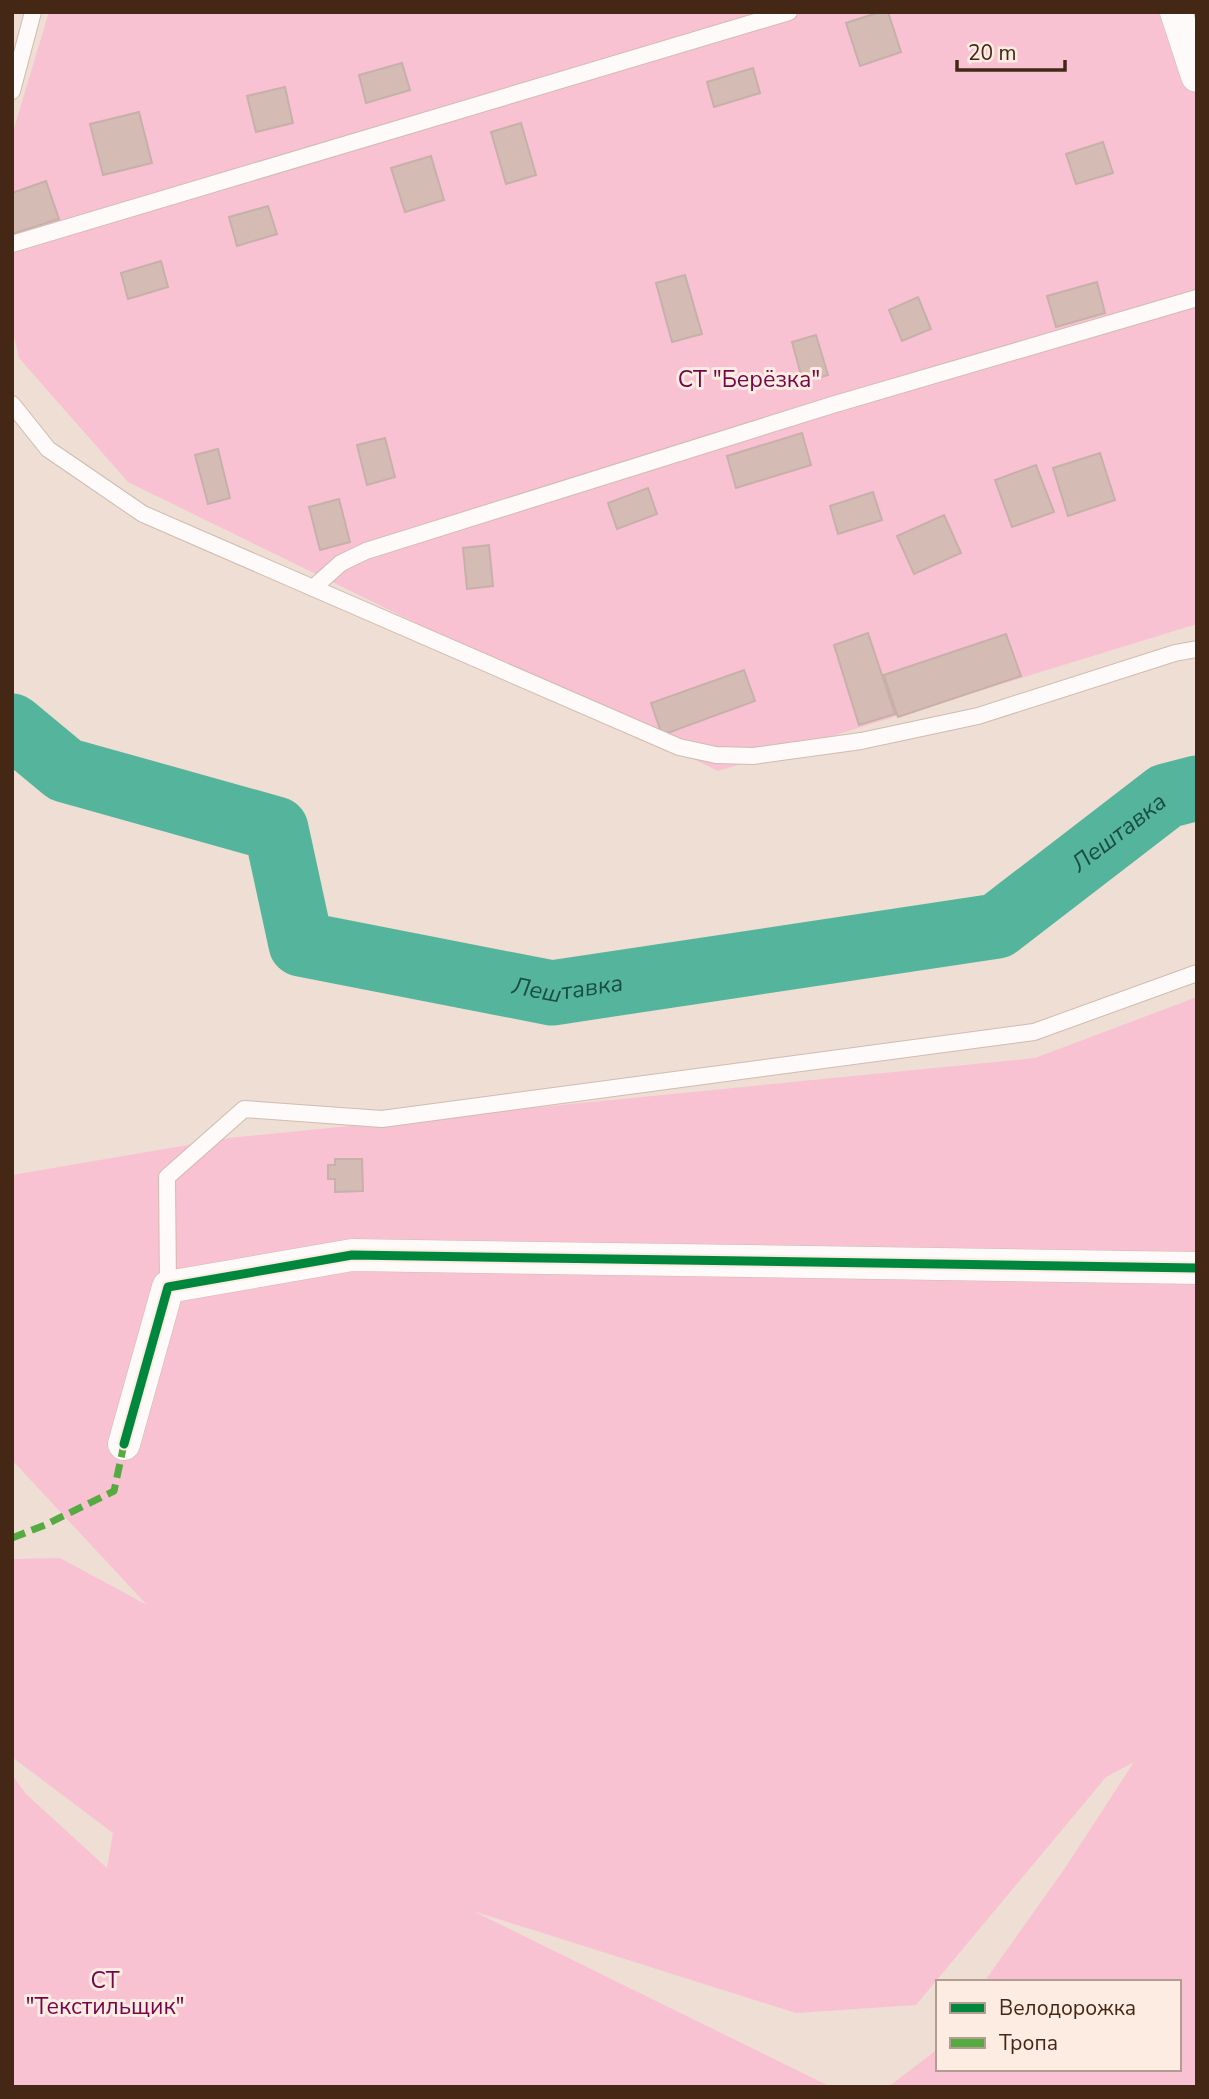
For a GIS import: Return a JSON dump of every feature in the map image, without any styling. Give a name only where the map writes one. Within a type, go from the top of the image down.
[{"type":"street","points":[[1176,12],[1197,76]]},
{"type":"street","points":[[124,1444],[168,1287],[352,1255],[1197,1268]]},
{"type":"lane","points":[[12,91],[33,12]]},
{"type":"lane","points":[[12,244],[789,12]]},
{"type":"lane","points":[[313,588],[341,564],[366,551],[832,405],[1197,299]]},
{"type":"lane","points":[[12,404],[48,449],[143,514],[678,747],[716,755],[753,756],[861,741],[978,716],[1175,653],[1197,649]]},
{"type":"lane","points":[[168,1287],[167,1177],[244,1110],[382,1119],[1034,1032],[1197,974]]},
{"type":"green space","name":"СТ \"Берёзка\"","points":[[49,12],[1197,12],[1197,624],[718,771],[128,482],[19,358],[12,327],[12,135]]},
{"type":"green space","name":"СТ \"Текстильщик\"","points":[[1197,997],[1197,2087],[888,2087],[936,2049],[936,2071],[1181,2071],[1181,1980],[985,1980],[1065,1868],[1134,1762],[1106,1777],[916,2005],[796,2013],[473,1911],[831,2087],[12,2087],[12,1775],[26,1794],[107,1868],[113,1833],[12,1757],[12,1559],[60,1558],[147,1605],[12,1460],[12,1175],[229,1138],[1035,1058]]},
{"type":"building","points":[[888,12],[901,52],[860,66],[846,23]]},
{"type":"building","points":[[402,63],[410,90],[366,103],[359,75]]},
{"type":"building","points":[[753,68],[760,93],[714,107],[707,82]]},
{"type":"building","points":[[285,87],[293,123],[256,132],[247,96]]},
{"type":"building","points":[[139,112],[152,163],[103,175],[90,124]]},
{"type":"building","points":[[521,123],[536,175],[506,184],[491,132]]},
{"type":"building","points":[[1103,142],[1113,173],[1076,184],[1066,154]]},
{"type":"building","points":[[431,156],[444,200],[405,212],[391,168]]},
{"type":"building","points":[[46,181],[59,219],[12,234],[12,193]]},
{"type":"building","points":[[268,206],[277,234],[237,246],[229,217]]},
{"type":"building","points":[[161,261],[168,287],[128,299],[121,273]]},
{"type":"building","points":[[685,275],[702,334],[672,342],[656,283]]},
{"type":"building","points":[[1097,282],[1105,313],[1056,327],[1047,296]]},
{"type":"building","points":[[918,297],[931,329],[902,341],[889,310]]},
{"type":"building","points":[[816,335],[828,375],[803,382],[792,342]]},
{"type":"building","points":[[802,433],[811,465],[736,488],[727,456]]},
{"type":"building","points":[[385,438],[395,477],[367,485],[357,445]]},
{"type":"building","points":[[218,449],[230,498],[208,504],[195,455]]},
{"type":"building","points":[[1100,453],[1115,500],[1068,516],[1053,468]]},
{"type":"building","points":[[1036,465],[1054,512],[1012,527],[995,480]]},
{"type":"building","points":[[648,488],[657,514],[617,529],[608,503]]},
{"type":"building","points":[[873,492],[882,520],[838,534],[830,506]]},
{"type":"building","points":[[339,499],[350,542],[320,550],[309,507]]},
{"type":"building","points":[[944,515],[961,553],[914,574],[897,536]]},
{"type":"building","points":[[489,545],[493,586],[467,589],[463,548]]},
{"type":"building","points":[[868,633],[895,714],[859,725],[834,645]]},
{"type":"building","points":[[1006,634],[1021,676],[898,717],[884,675]]},
{"type":"building","points":[[744,670],[755,701],[662,735],[651,703]]},
{"type":"building","points":[[335,1159],[362,1159],[363,1191],[335,1192],[335,1179],[328,1179],[328,1165],[335,1165]]},
{"type":"waterway","name":"Лештавка","points":[[12,726],[65,770],[276,829],[301,944],[552,993],[997,926],[1166,796],[1197,788]]},
{"type":"marked path","points":[[12,1538],[114,1491],[124,1444]]},
{"type":"cycle path","points":[[124,1444],[168,1287],[352,1255],[1197,1268]]}]
